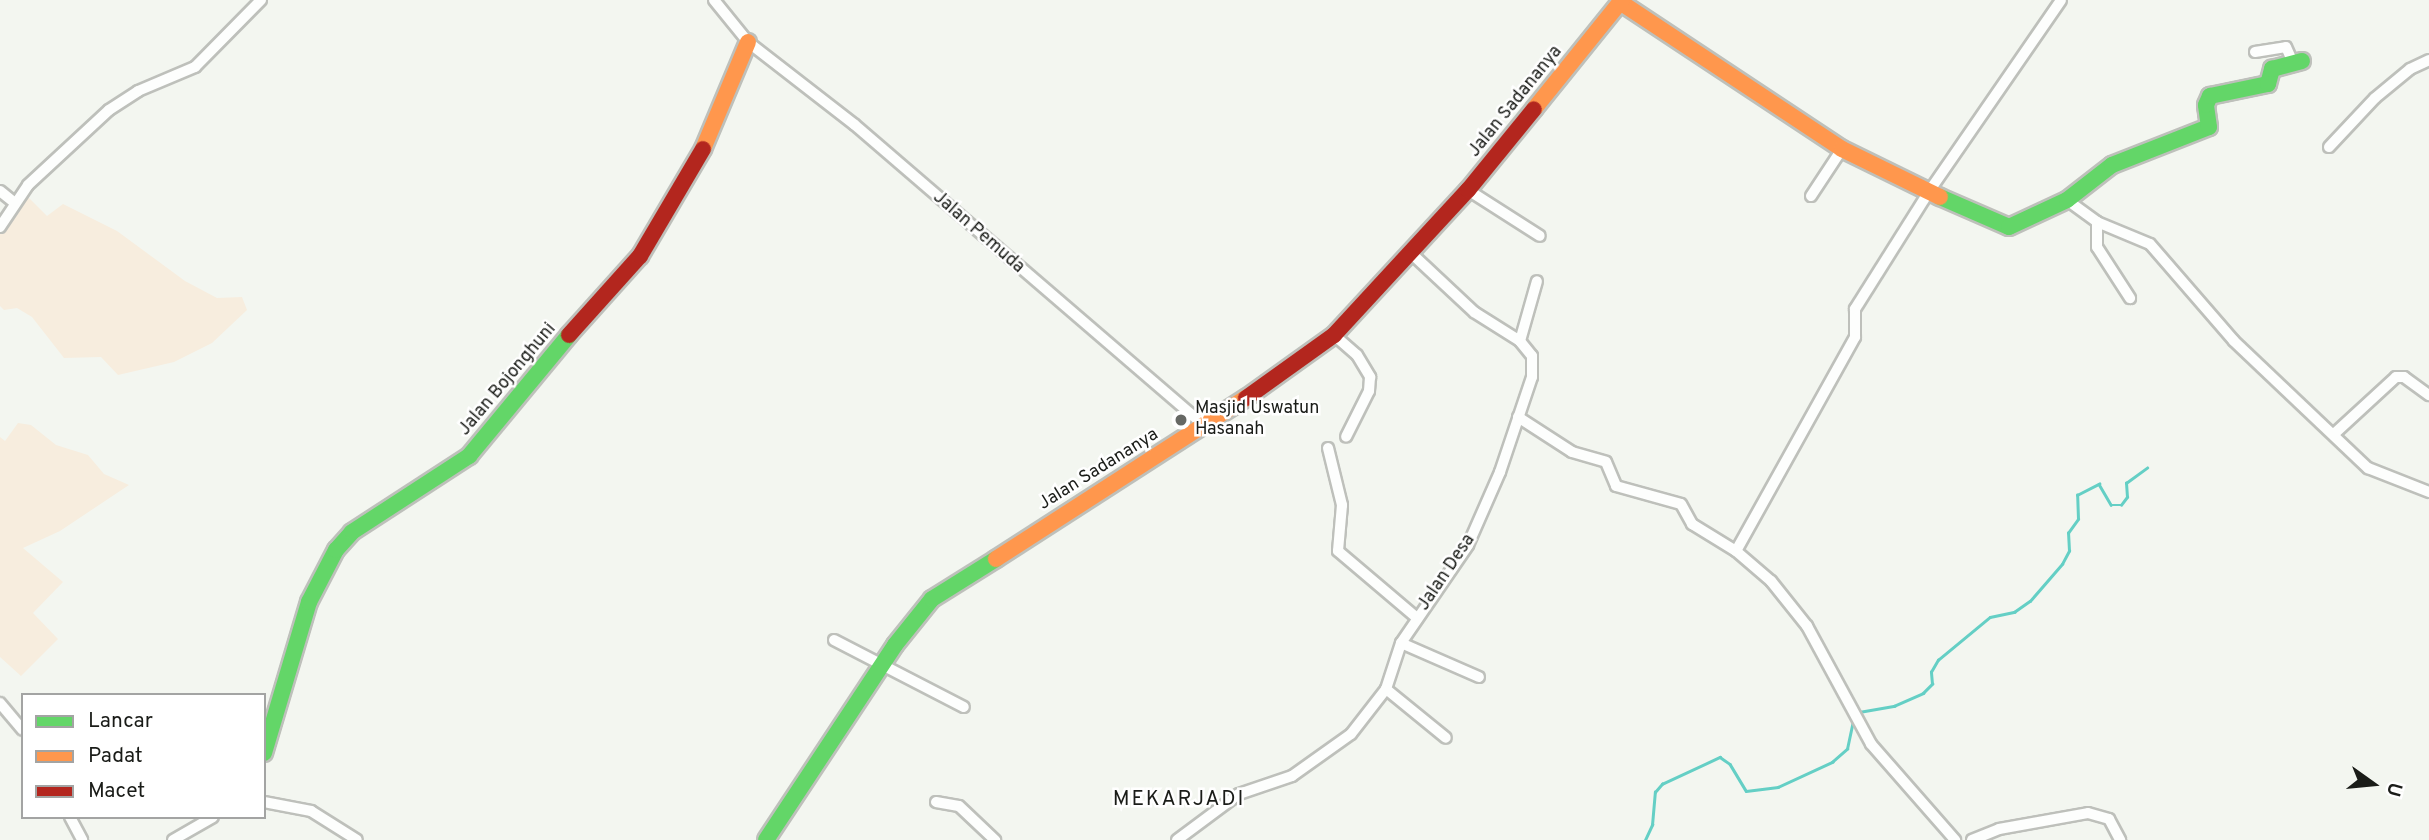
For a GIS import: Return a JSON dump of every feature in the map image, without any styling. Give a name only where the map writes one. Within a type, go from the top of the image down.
[{"type":"street","points":[[0,226],[28,185],[109,110],[138,91],[195,67],[261,0]]},
{"type":"street","name":"Jalan Pemuda","points":[[715,0],[748,42],[845,117],[1206,427]]},
{"type":"street","points":[[1737,551],[1855,337],[1856,309],[1928,192],[2061,0]]},
{"type":"street","points":[[1621,1],[1842,149],[1994,224],[2009,227],[2067,200],[2112,165],[2209,127],[2206,104],[2210,96],[2268,84],[2272,69],[2297,62],[2286,47],[2255,52]]},
{"type":"street","name":"Jalan Sadananya","points":[[766,840],[909,626],[944,589],[1206,427],[1334,335],[1412,254],[1468,190],[1621,1]]},
{"type":"street","name":"Jalan Bojonghuni","points":[[266,746],[309,602],[336,550],[352,532],[469,456],[615,280],[640,256],[697,165],[724,90],[748,42]]},
{"type":"street","points":[[2329,147],[2371,102],[2410,69],[2429,60]]},
{"type":"street","points":[[1811,197],[1842,149]]},
{"type":"street","points":[[1468,190],[1539,236]]},
{"type":"street","points":[[0,191],[15,203]]},
{"type":"street","points":[[2067,200],[2097,222],[2150,244],[2234,341],[2368,468],[2429,492]]},
{"type":"street","points":[[2097,222],[2095,242],[2130,298]]},
{"type":"street","points":[[1412,254],[1474,312],[1520,341],[1537,281]]},
{"type":"street","points":[[1334,335],[1357,355],[1370,377],[1369,391],[1346,437]]},
{"type":"street","name":"Jalan Desa","points":[[1177,840],[1239,794],[1292,776],[1324,754],[1351,734],[1387,689],[1401,643],[1476,529],[1534,366],[1520,341]]},
{"type":"street","points":[[2334,434],[2396,377],[2404,377],[2429,395]]},
{"type":"street","points":[[1518,417],[1572,452],[1606,462],[1616,486],[1681,504],[1692,524],[1737,551],[1791,603],[1854,715],[1892,772],[1955,840]]},
{"type":"street","points":[[1328,448],[1342,505],[1338,551],[1417,618]]},
{"type":"street","points":[[835,640],[964,707]]},
{"type":"street","points":[[1401,643],[1479,677]]},
{"type":"street","points":[[1387,689],[1446,738]]},
{"type":"street","points":[[0,703],[21,728]]},
{"type":"street","points":[[266,802],[311,811],[357,840]]},
{"type":"street","points":[[936,802],[959,806],[995,840]]},
{"type":"street","points":[[1972,840],[1999,828],[2088,813],[2109,820],[2120,840]]},
{"type":"street","points":[[71,819],[82,840]]},
{"type":"street","points":[[173,840],[210,819]]},
{"type":"shaded area","points":[[28,197],[47,216],[63,204],[117,231],[185,281],[217,298],[242,297],[247,310],[212,343],[174,362],[118,375],[101,357],[64,358],[32,317],[17,308],[4,310],[0,306],[0,223]]},
{"type":"shaded area","points":[[18,423],[31,425],[56,445],[88,455],[104,474],[129,485],[60,531],[23,548],[63,582],[33,613],[58,639],[21,676],[0,657],[0,437],[5,441]]},
{"type":"waterway","points":[[1859,712],[1894,706],[1923,693],[1932,684],[1931,672],[1938,660],[1990,617],[2014,612],[2030,601],[2062,564],[2069,551],[2068,533],[2078,519],[2077,495],[2099,484],[2111,505],[2121,505],[2127,497],[2126,483],[2147,468]]},
{"type":"waterway","points":[[1645,840],[1652,825],[1655,792],[1662,784],[1720,757],[1730,764],[1746,791],[1778,787],[1832,762],[1847,749],[1854,717]]},
{"type":"traffic: fast","points":[[1940,197],[2009,227],[2067,200],[2112,165],[2209,127],[2206,105],[2210,96],[2268,84],[2272,69],[2302,61]]},
{"type":"traffic: fast","points":[[266,746],[309,602],[336,550],[352,532],[469,456],[569,335]]},
{"type":"traffic: fast","points":[[766,840],[895,645],[932,599],[996,559]]},
{"type":"traffic: slow","points":[[1534,109],[1622,0]]},
{"type":"traffic: slow","points":[[1620,2],[1842,149],[1940,197]]},
{"type":"traffic: slow","points":[[703,149],[748,42]]},
{"type":"traffic: slow","points":[[996,559],[1246,398]]},
{"type":"traffic: jam","points":[[1246,398],[1334,335],[1468,190],[1534,109]]},
{"type":"traffic: jam","points":[[569,335],[640,256],[703,149]]},
{"type":"place","name":"Masjid Uswatun Hasanah","points":[[1181,420]]},
{"type":"district","name":"MEKARJADI","points":[[1179,800]]}]
